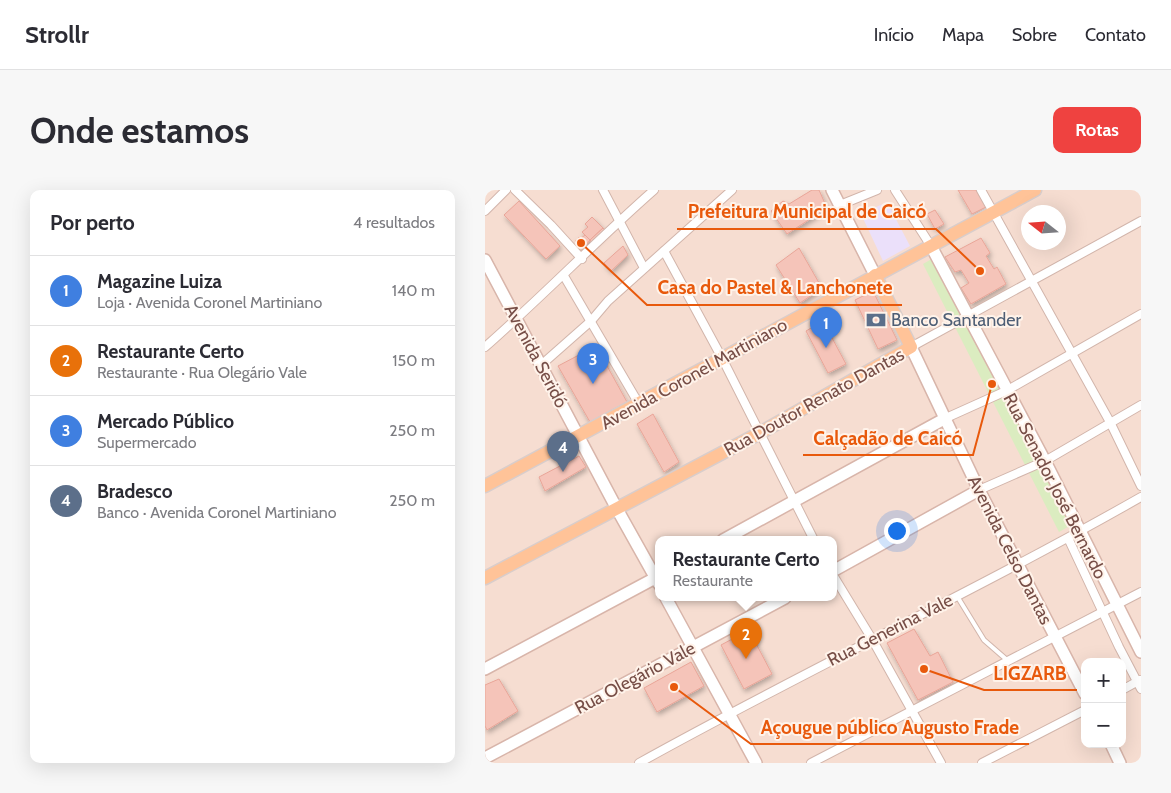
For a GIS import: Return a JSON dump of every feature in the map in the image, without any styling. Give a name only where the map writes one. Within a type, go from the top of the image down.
[{"type":"main road","name":"Avenida Celso Dantas","points":[[832,190],[946,418],[979,490],[1054,638],[1081,687]]},
{"type":"main road","name":"Avenida Coronel Martiniano","points":[[485,486],[1035,190]]},
{"type":"main road","name":"Rua Senador José Bernardo","points":[[931,246],[1006,391],[1045,461],[1141,652]]},
{"type":"main road","name":"Avenida Seridó","points":[[485,260],[617,509],[655,576]]},
{"type":"main road","name":"Rua Doutor Renato Dantas","points":[[485,578],[760,433],[911,347]]},
{"type":"main road","points":[[730,536],[946,418]]},
{"type":"main road","points":[[837,571],[979,490]]},
{"type":"main road","points":[[485,669],[655,580]]},
{"type":"main road","points":[[668,601],[756,763]]},
{"type":"main road","name":"Rua Olegário Vale","points":[[485,761],[779,601]]},
{"type":"main road","points":[[1113,748],[1120,763]]},
{"type":"street","points":[[485,211],[506,190]]},
{"type":"street","points":[[515,190],[582,259]]},
{"type":"street","points":[[603,190],[644,268]]},
{"type":"street","points":[[485,347],[582,259],[619,220],[654,190]]},
{"type":"street","points":[[540,366],[591,321],[607,301],[732,190]]},
{"type":"street","points":[[840,205],[877,190]]},
{"type":"street","name":"Rua Senador José Bernardo","points":[[895,190],[931,246]]},
{"type":"street","points":[[981,190],[992,213],[1110,422],[1141,486]]},
{"type":"street","name":"Rua Doutor Renato Dantas","points":[[911,347],[1141,221]]},
{"type":"street","points":[[665,251],[722,358],[812,536]]},
{"type":"street","points":[[564,276],[639,404]]},
{"type":"street","points":[[946,418],[1006,391],[1141,314]]},
{"type":"street","points":[[979,490],[1045,461],[1141,405]]},
{"type":"street","name":"Rua Generina Vale","points":[[639,763],[729,713],[1080,532],[1141,497]]},
{"type":"street","name":"Rua Senador José Bernardo","points":[[1068,538],[1087,576],[1102,613],[1140,684]]},
{"type":"street","points":[[1087,576],[1099,570]]},
{"type":"street","points":[[837,580],[873,639],[911,712],[941,763]]},
{"type":"street","points":[[811,763],[1141,592]]},
{"type":"street","points":[[1119,647],[1135,640]]},
{"type":"street","points":[[1126,689],[1140,684]]},
{"type":"street","points":[[982,763],[1081,712]]},
{"type":"lane","points":[[957,596],[984,640],[993,650],[1009,661]]},
{"type":"shaded area","points":[[485,190],[1141,190],[1141,763],[485,763]]},
{"type":"shaded area","points":[[887,202],[910,246],[883,261],[861,214]]},
{"type":"green space","points":[[935,257],[1073,524],[1059,532],[923,264]]},
{"type":"building","points":[[812,190],[819,190],[827,208],[787,234],[771,211],[783,201],[789,204]]},
{"type":"building","points":[[958,190],[976,190],[986,207],[972,214]]},
{"type":"building","points":[[519,201],[560,246],[546,259],[504,215]]},
{"type":"building","points":[[935,210],[944,224],[935,229],[927,214]]},
{"type":"building","points":[[592,217],[603,228],[590,240],[582,232],[588,227],[585,224]]},
{"type":"building","points":[[603,228],[606,231],[593,244],[590,240]]},
{"type":"building","points":[[585,235],[590,240],[586,245],[580,239]]},
{"type":"building","points":[[579,237],[586,245],[583,248],[575,241]]},
{"type":"building","points":[[981,238],[990,253],[986,256],[994,269],[997,267],[1006,284],[971,304],[961,288],[969,283],[961,270],[955,272],[945,257]]},
{"type":"building","points":[[623,246],[628,255],[611,271],[604,263]]},
{"type":"building","points":[[799,248],[822,288],[800,303],[776,265]]},
{"type":"building","name":"Banco Santander","points":[[873,291],[897,340],[878,349],[855,300]]},
{"type":"building","points":[[823,321],[846,364],[828,373],[806,331]]},
{"type":"building","points":[[596,346],[627,402],[590,422],[558,366]]},
{"type":"building","points":[[653,414],[679,462],[664,472],[637,424]]},
{"type":"building","points":[[579,456],[586,467],[545,491],[539,477]]},
{"type":"building","points":[[914,629],[930,656],[938,652],[953,682],[918,700],[887,643]]},
{"type":"building","points":[[749,630],[772,674],[744,689],[721,645]]},
{"type":"building","points":[[691,662],[704,686],[657,712],[644,688]]},
{"type":"building","points":[[499,679],[518,711],[487,730],[485,726],[485,685]]},
{"type":"place","name":"Casa do Pastel & Lanchonete","points":[[581,243]]},
{"type":"place","name":"Prefeitura Municipal de Caicó","points":[[980,271]]},
{"type":"place","name":"Banco Santander","points":[[876,320]]},
{"type":"place","name":"Magazine Luiza","points":[[826,348]]},
{"type":"place","name":"Mercado Público","points":[[593,384]]},
{"type":"place","name":"Calçadão de Caicó","points":[[992,384]]},
{"type":"place","name":"Bradesco","points":[[563,472]]},
{"type":"place","name":"Restaurante Certo","points":[[746,659]]},
{"type":"place","name":"LIGZARB","points":[[924,669]]},
{"type":"place","name":"Açougue público Augusto Frade","points":[[674,687]]}]
